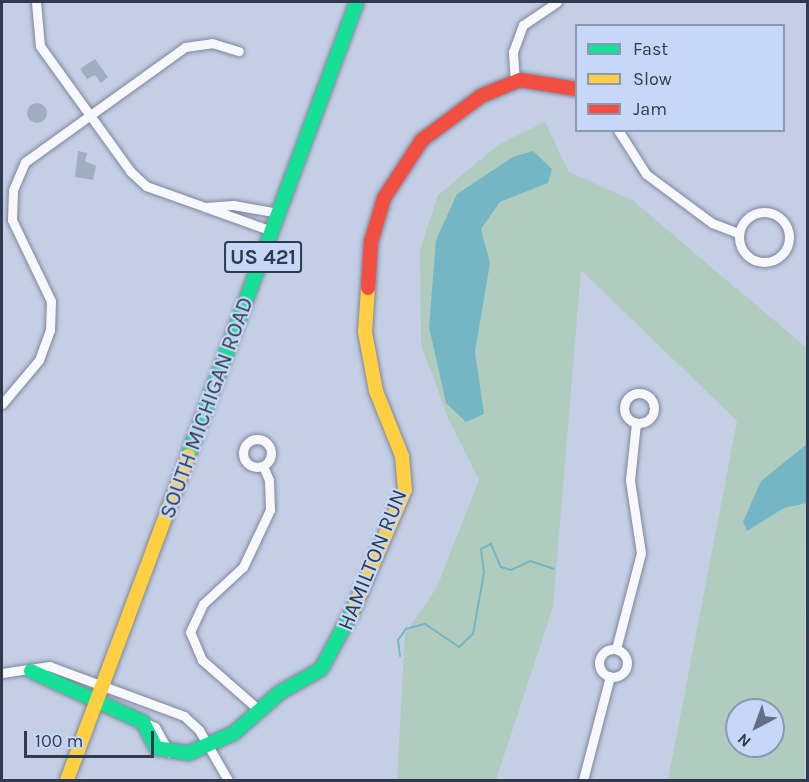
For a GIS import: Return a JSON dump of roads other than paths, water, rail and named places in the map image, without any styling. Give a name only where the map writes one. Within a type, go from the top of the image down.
[{"type":"street","points":[[36,2],[40,46],[87,114],[146,186],[273,231]]},
{"type":"street","name":"SOUTH MICHIGAN ROAD","points":[[67,780],[357,2]]},
{"type":"street","points":[[515,82],[513,52],[523,26],[557,2]]},
{"type":"street","points":[[2,404],[39,360],[50,330],[51,301],[12,220],[13,190],[25,162],[87,114],[185,47],[212,43],[239,51]]},
{"type":"street","name":"HAMILTON RUN","points":[[208,749],[259,710],[312,676],[334,652],[405,490],[404,462],[376,391],[366,332],[371,242],[384,198],[422,140],[481,96],[515,82],[540,80],[575,89]]},
{"type":"street","points":[[619,132],[646,174],[712,223],[738,233]]},
{"type":"street","points":[[205,207],[233,205],[279,213]]},
{"type":"street","points":[[768,212],[782,220],[789,242],[780,257],[755,261],[742,250],[738,233],[746,219],[768,212]]},
{"type":"street","points":[[2,221],[12,220]]},
{"type":"street","points":[[583,780],[610,676],[599,660],[616,649],[641,553],[630,480],[636,423]]},
{"type":"street","points":[[259,710],[202,660],[190,632],[203,604],[243,567],[270,510],[269,480],[263,466]]},
{"type":"street","points":[[610,676],[619,675],[627,664],[616,649]]},
{"type":"street","points":[[2,673],[31,671],[49,666],[184,716],[228,780]]},
{"type":"street","points":[[31,671],[143,722],[149,740],[169,752],[208,749]]},
{"type":"waterway","points":[[400,656],[398,640],[406,629],[425,624],[459,647],[473,634],[484,573],[481,549],[491,544],[501,567],[511,570],[530,561],[554,569]]}]
